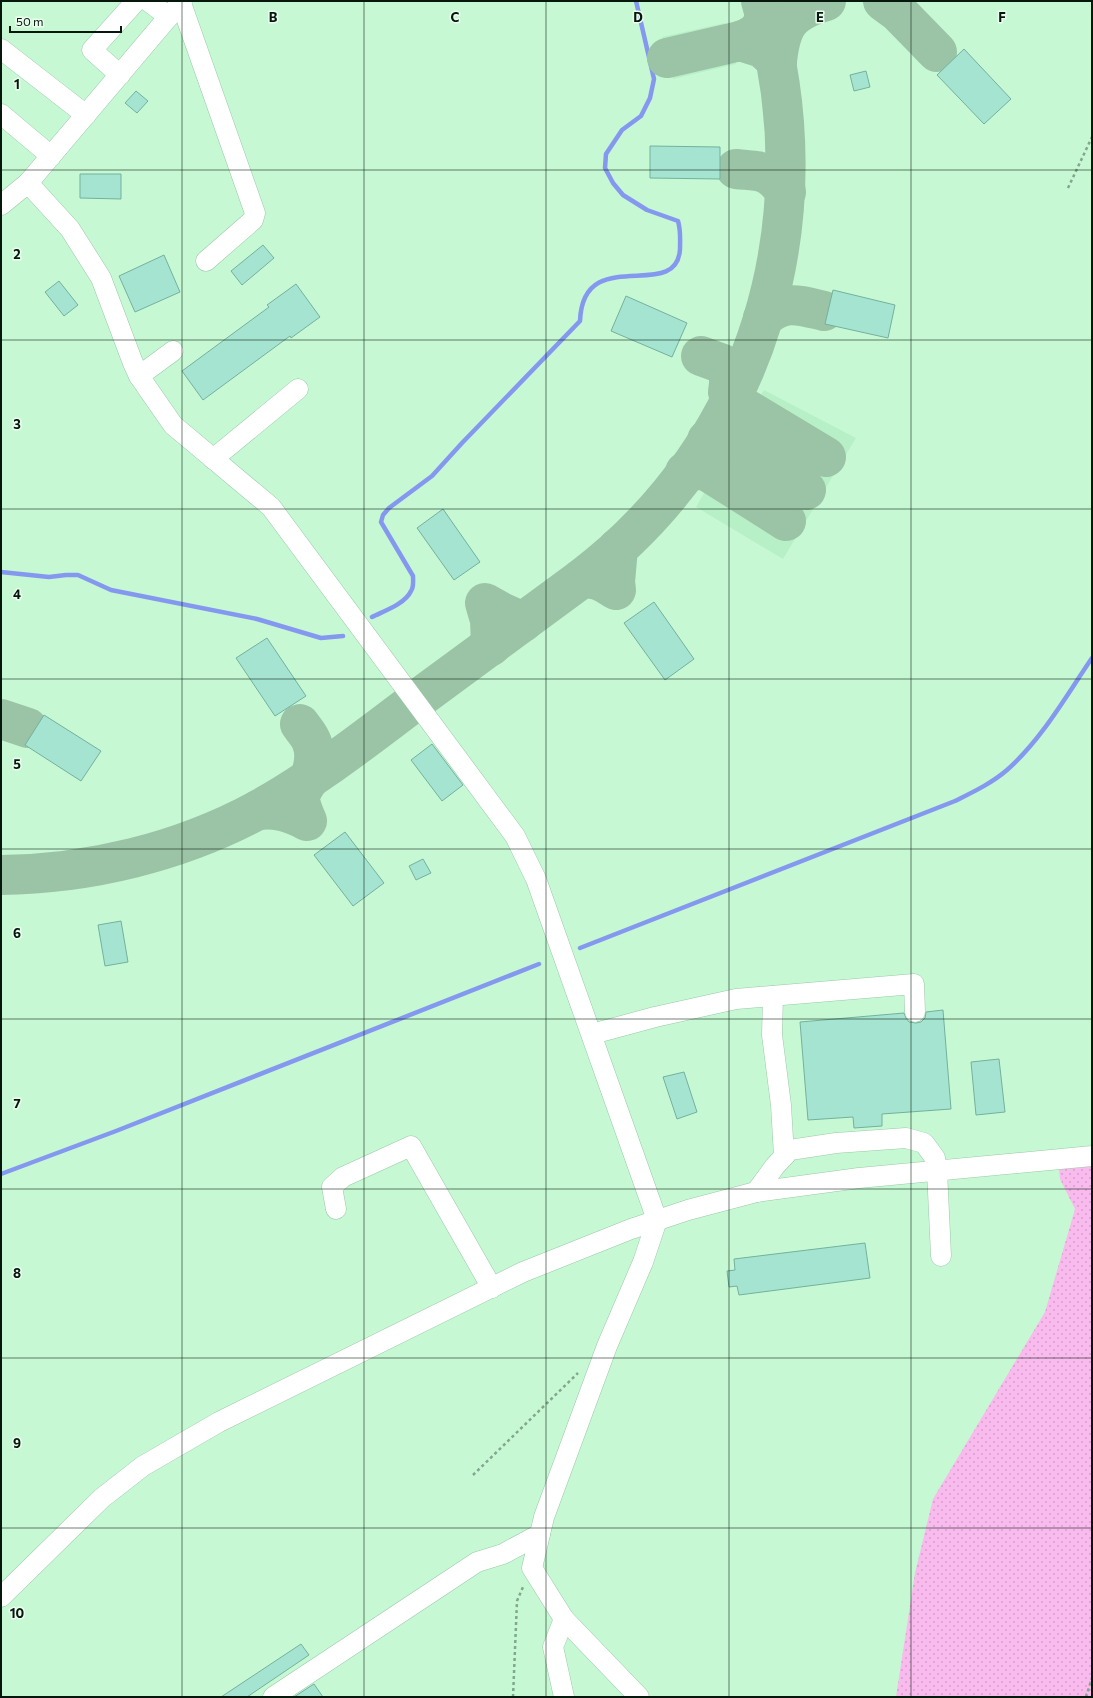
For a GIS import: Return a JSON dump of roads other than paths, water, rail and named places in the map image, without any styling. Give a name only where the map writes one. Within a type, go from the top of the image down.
[{"type":"lane","points":[[120,75],[92,50],[136,1]]},
{"type":"lane","points":[[148,1],[177,7]]},
{"type":"lane","points":[[1,205],[28,184],[177,7]]},
{"type":"lane","points":[[177,7],[255,214],[253,220],[206,261]]},
{"type":"lane","points":[[1,49],[86,115]]},
{"type":"lane","points":[[1,114],[51,156]]},
{"type":"lane","points":[[28,184],[70,229],[101,278],[139,376],[173,425],[271,507],[515,836],[536,879],[658,1220],[643,1262],[607,1346],[544,1517],[532,1568],[564,1618],[639,1697]]},
{"type":"lane","points":[[139,376],[173,351]]},
{"type":"lane","points":[[213,459],[298,388]]},
{"type":"lane","points":[[592,1034],[655,1017],[736,999],[914,984],[915,1012]]},
{"type":"lane","points":[[773,996],[772,1035],[784,1156]]},
{"type":"lane","points":[[756,1192],[775,1166],[790,1150],[828,1144],[906,1138],[924,1143],[935,1158],[937,1170],[940,1256]]},
{"type":"lane","points":[[336,1209],[332,1187],[343,1177],[411,1146],[492,1288]]},
{"type":"lane","points":[[1,1597],[102,1498],[143,1466],[219,1422],[523,1272],[630,1229],[688,1210],[756,1192],[859,1178],[1092,1156]]},
{"type":"lane","points":[[273,1697],[478,1562],[503,1554],[540,1534]]},
{"type":"lane","points":[[564,1618],[553,1647],[564,1697]]},
{"type":"waterway","points":[[372,617],[394,607],[404,600],[408,596],[413,586],[413,576],[381,522],[383,515],[389,508],[432,476],[580,321],[585,297],[596,284],[612,278],[664,272],[675,265],[680,249],[680,232],[678,221],[647,210],[623,195],[613,183],[605,168],[606,154],[622,130],[641,116],[650,98],[654,79],[636,1]]},
{"type":"waterway","points":[[1,572],[49,577],[78,575],[111,590],[257,619],[321,638],[343,636]]},
{"type":"waterway","points":[[580,948],[955,801],[982,787],[1007,770],[1020,758],[1053,717],[1092,658]]},
{"type":"waterway","points":[[1,1174],[116,1131],[539,964]]}]
